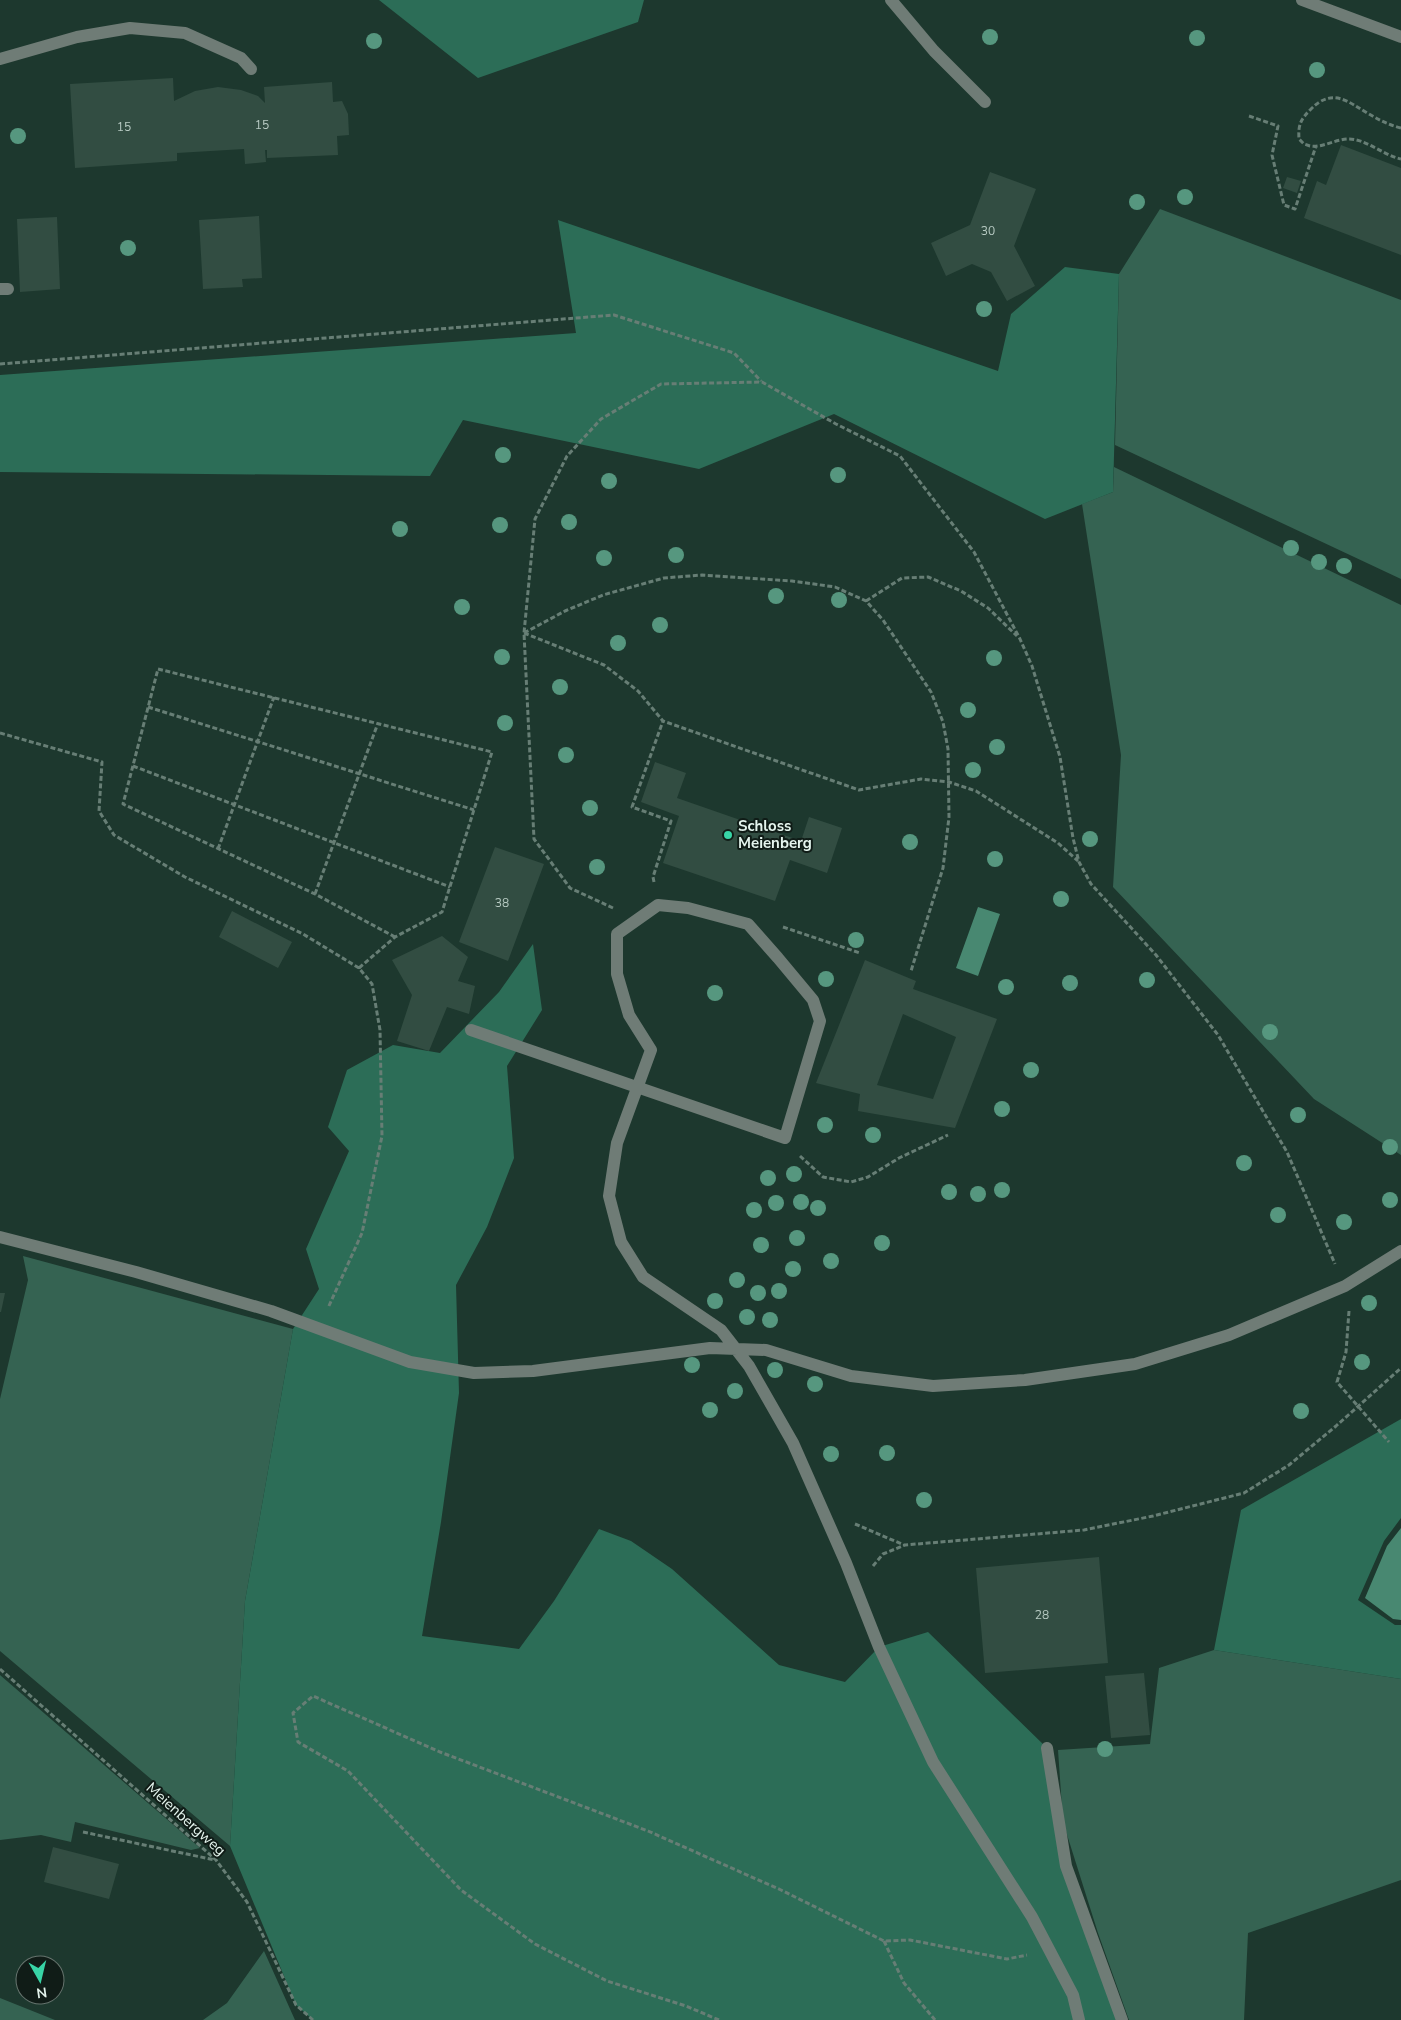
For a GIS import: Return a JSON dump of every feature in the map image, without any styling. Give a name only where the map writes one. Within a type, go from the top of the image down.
[{"type":"street","points":[[891,0],[934,50],[985,102]]},
{"type":"street","points":[[1302,0],[1401,38]]},
{"type":"street","points":[[0,60],[77,37],[130,28],[186,33],[241,58],[251,69]]},
{"type":"street","points":[[471,1030],[636,1089],[785,1138],[820,1021],[813,1000],[748,924],[688,908],[658,905],[617,934],[617,974],[629,1015],[651,1050],[636,1089],[617,1143],[609,1196],[621,1242],[643,1278],[721,1330],[750,1366],[793,1444],[856,1588],[879,1647],[933,1762],[1032,1917],[1073,1995],[1079,2020]]},
{"type":"street","points":[[0,1237],[136,1272],[271,1311],[410,1362],[474,1373],[533,1371],[710,1348],[736,1347],[766,1350],[851,1376],[933,1386],[1025,1380],[1135,1364],[1229,1335],[1345,1286],[1401,1251]]},
{"type":"street","points":[[1047,1748],[1066,1866],[1122,2020]]},
{"type":"path","points":[[1401,128],[1389,124],[1353,103],[1326,98],[1300,121],[1298,129],[1299,139],[1304,144],[1316,146],[1350,139],[1401,159]]},
{"type":"path","points":[[1248,116],[1278,126],[1272,155],[1284,204],[1295,209],[1316,146]]},
{"type":"path","points":[[0,364],[614,315],[734,353],[762,382],[836,424],[900,456],[974,552],[1020,639],[1032,666],[1060,756],[1073,838],[1079,862],[1091,884],[1156,955],[1218,1035],[1287,1152],[1345,1286],[1349,1315],[1346,1352],[1338,1382],[1389,1442]]},
{"type":"path","points":[[638,919],[570,888],[534,839],[524,633],[535,519],[567,456],[601,419],[661,384],[762,382]]},
{"type":"path","points":[[524,633],[565,611],[604,595],[664,578],[702,575],[792,581],[835,587],[866,601],[883,620],[931,692],[943,722],[948,749],[949,817],[943,868],[911,971]]},
{"type":"path","points":[[866,601],[902,578],[928,577],[960,591],[988,608],[1020,639]]},
{"type":"path","points":[[524,633],[604,665],[638,691],[663,721],[859,790],[921,779],[948,782],[976,791],[1058,844],[1079,862]]},
{"type":"path","points":[[359,968],[395,937],[442,912],[492,752],[158,669],[123,804],[315,894],[395,937]]},
{"type":"path","points":[[218,849],[274,698]]},
{"type":"path","points":[[148,707],[474,810]]},
{"type":"path","points":[[658,905],[653,877],[671,821],[632,807],[663,721]]},
{"type":"path","points":[[315,894],[378,723]]},
{"type":"path","points":[[0,733],[102,762],[99,811],[114,835],[185,877],[303,934],[359,968],[372,984],[380,1030],[382,1136],[362,1233],[318,1329]]},
{"type":"path","points":[[133,766],[450,887]]},
{"type":"path","points":[[748,924],[775,924],[860,953]]},
{"type":"path","points":[[785,1138],[803,1159],[824,1177],[851,1182],[868,1177],[899,1158],[948,1135]]},
{"type":"path","points":[[856,1588],[883,1554],[905,1545],[1084,1530],[1153,1516],[1244,1493],[1289,1465],[1359,1407],[1401,1368]]},
{"type":"path","points":[[822,1510],[905,1545]]},
{"type":"path","name":"Meienbergweg","points":[[0,1669],[216,1860],[247,1902],[296,2005],[314,2020]]},
{"type":"path","points":[[719,2020],[686,2006],[606,1981],[535,1944],[461,1890],[348,1771],[298,1742],[293,1712],[313,1696],[440,1752],[648,1831],[781,1890],[884,1941],[910,1940],[1006,1959],[1050,1950]]},
{"type":"path","points":[[83,1832],[216,1860]]},
{"type":"path","points":[[884,1941],[904,1983],[936,2020]]},
{"type":"shaded area","points":[[379,0],[644,0],[638,22],[478,78]]},
{"type":"shaded area","points":[[1160,209],[1401,300],[1401,579],[1115,445],[1119,274]]},
{"type":"shaded area","points":[[558,220],[998,371],[1011,314],[1065,267],[1119,274],[1113,492],[1045,519],[834,414],[699,469],[463,420],[430,476],[0,472],[0,375],[576,333]]},
{"type":"shaded area","points":[[1114,467],[1401,605],[1401,1155],[1314,1099],[1113,887],[1121,755],[1082,504],[1113,492]]},
{"type":"shaded area","points":[[978,907],[1000,914],[978,976],[956,968]]},
{"type":"shaded area","points":[[533,944],[542,1010],[507,1066],[514,1158],[487,1227],[456,1285],[459,1393],[441,1522],[422,1636],[519,1649],[554,1601],[599,1529],[631,1541],[672,1569],[779,1665],[845,1682],[879,1647],[928,1632],[1047,1748],[1066,1866],[1117,2020],[313,2020],[296,2005],[230,1846],[245,1601],[293,1329],[319,1289],[306,1249],[349,1151],[328,1127],[347,1070],[393,1045],[440,1053],[499,992]]},
{"type":"shaded area","points":[[23,1256],[293,1329],[245,1601],[230,1846],[0,1651],[0,1399],[28,1280]]},
{"type":"shaded area","points":[[1401,1419],[1401,1518],[1384,1541],[1358,1600],[1395,1625],[1401,1625],[1401,1679],[1214,1650],[1241,1510]]},
{"type":"shaded area","points":[[1401,1528],[1401,1620],[1393,1619],[1365,1598],[1387,1546]]},
{"type":"shaded area","points":[[1214,1650],[1401,1679],[1401,1880],[1248,1933],[1244,2020],[1129,2020],[1098,1933],[1063,1822],[1058,1750],[1150,1744],[1159,1668]]},
{"type":"shaded area","points":[[0,1675],[200,1848],[191,1850],[75,1822],[71,1842],[41,1835],[0,1840]]},
{"type":"shaded area","points":[[264,1951],[295,2020],[203,2020],[227,2003]]},
{"type":"shaded area","points":[[0,1998],[55,2020],[0,2020]]},
{"type":"building","points":[[173,78],[174,101],[195,91],[218,87],[241,90],[258,96],[265,103],[264,87],[332,82],[333,102],[342,101],[348,114],[349,135],[337,136],[338,155],[267,158],[267,150],[265,150],[266,162],[245,164],[244,149],[177,153],[177,161],[75,168],[70,84]]},
{"type":"building","points":[[1341,145],[1401,168],[1401,255],[1304,218],[1317,181],[1326,185]]},
{"type":"building","points":[[990,172],[1036,189],[1014,246],[1035,286],[1007,301],[991,272],[972,264],[946,276],[931,243],[970,225]]},
{"type":"building","points":[[1287,177],[1301,181],[1297,193],[1283,188]]},
{"type":"building","points":[[259,216],[262,278],[242,279],[243,287],[203,289],[199,220]]},
{"type":"building","points":[[57,217],[60,289],[20,292],[17,219]]},
{"type":"building","name":"Schloss Meienberg","points":[[655,762],[686,773],[677,798],[801,841],[809,817],[842,828],[827,873],[790,860],[775,901],[663,863],[679,816],[641,802]]},
{"type":"building","points":[[495,847],[544,864],[508,961],[459,942]]},
{"type":"building","points":[[232,911],[292,942],[278,968],[219,937]]},
{"type":"building","points":[[442,936],[468,957],[458,981],[475,986],[469,1014],[447,1007],[429,1051],[397,1041],[412,995],[392,960]]},
{"type":"building","points":[[865,960],[916,981],[913,989],[997,1019],[955,1128],[858,1111],[860,1094],[816,1083]],"holes":[[[903,1014],[956,1037],[933,1099],[877,1085]]]},
{"type":"building","points":[[0,1293],[5,1293],[1,1312],[0,1312]]},
{"type":"building","points":[[1099,1557],[1108,1663],[985,1673],[976,1568]]},
{"type":"building","points":[[1144,1673],[1150,1735],[1111,1738],[1105,1676]]},
{"type":"building","points":[[53,1847],[119,1864],[109,1899],[44,1882]]},
{"type":"place","name":"Schloss Meienberg","points":[[728,835]]}]
